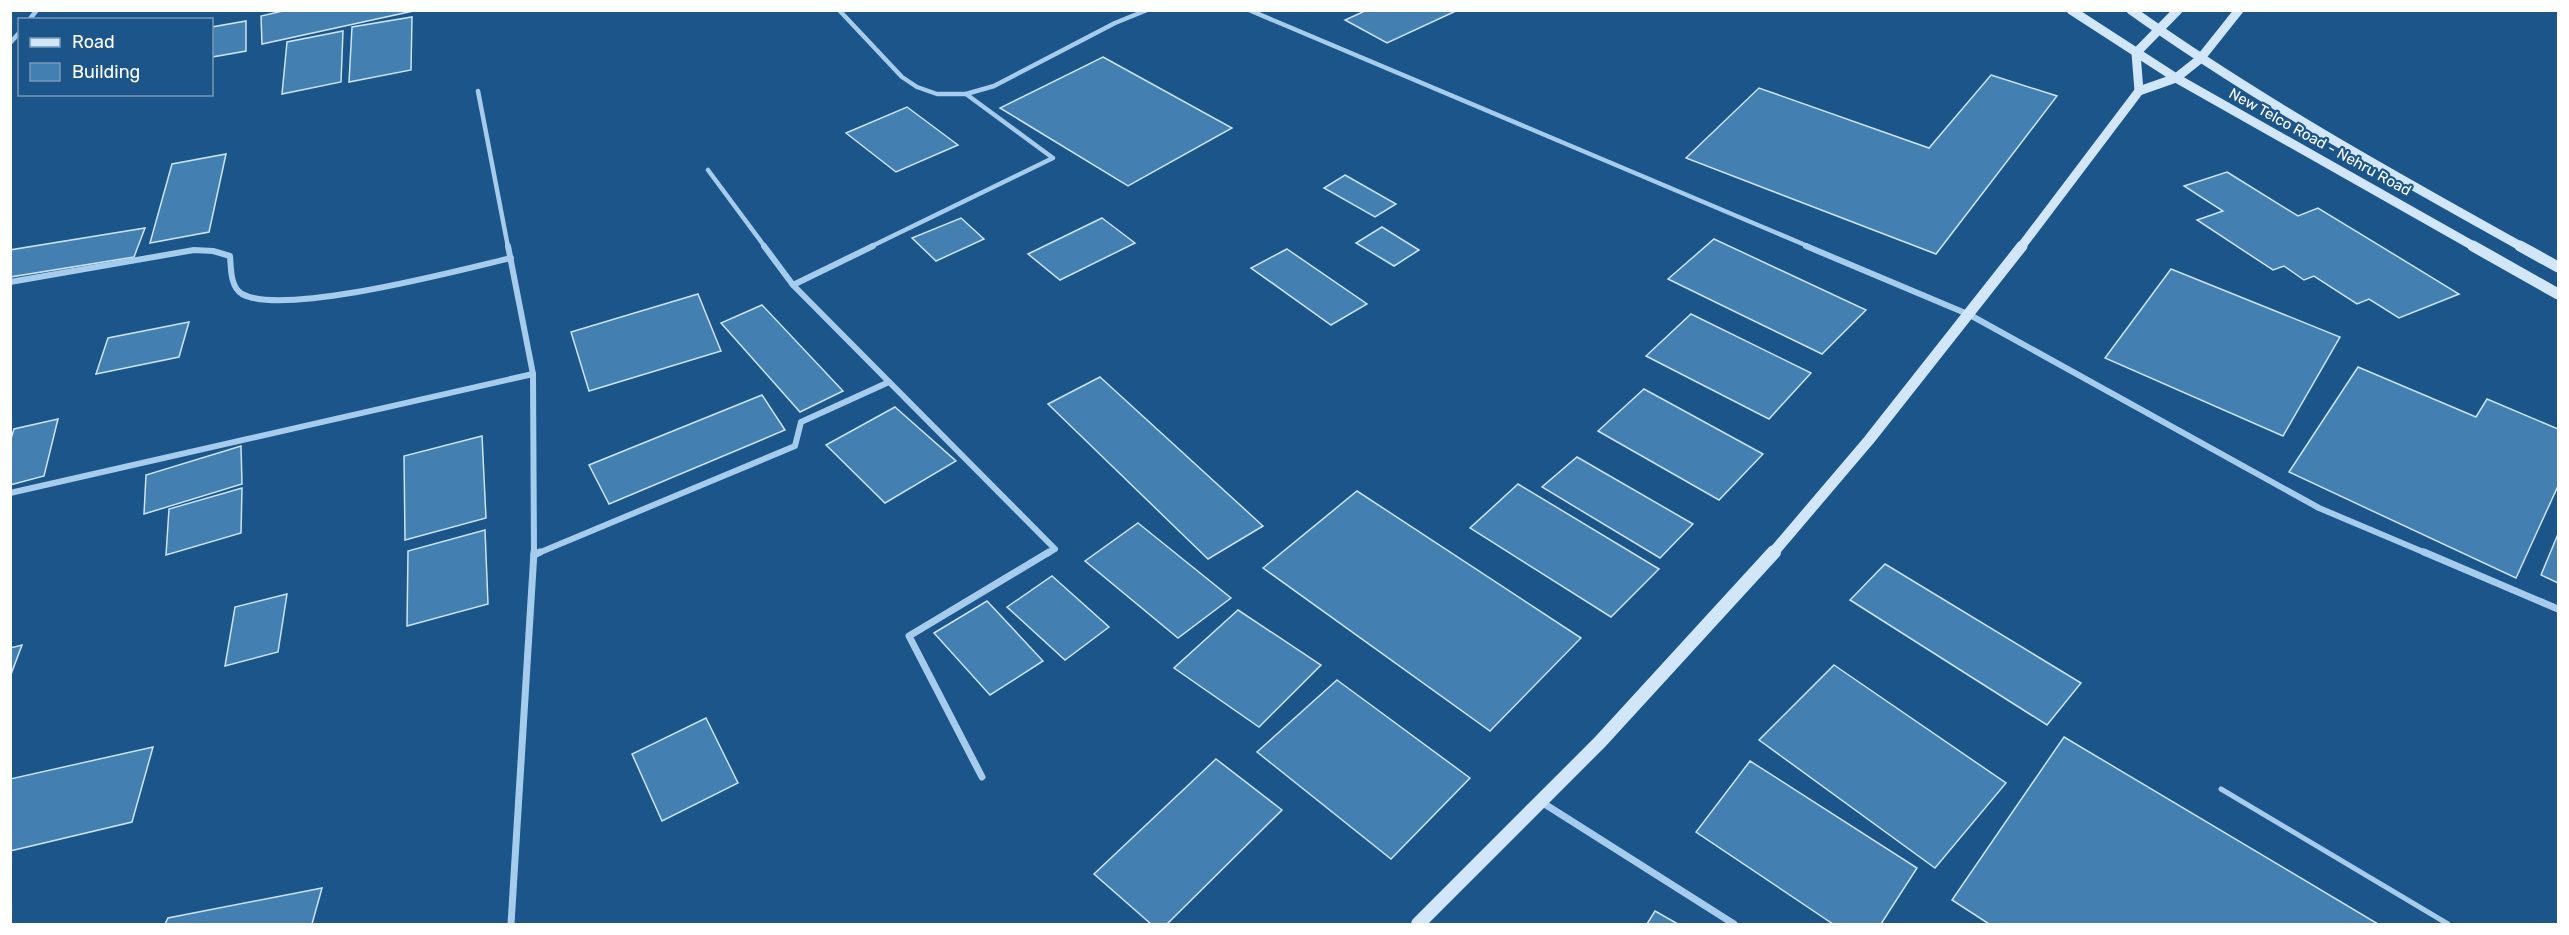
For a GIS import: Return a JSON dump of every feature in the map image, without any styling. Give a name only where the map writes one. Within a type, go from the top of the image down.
[{"type":"street","points":[[838,10],[902,77],[917,87],[937,94],[966,94],[994,86],[1115,23],[1147,10]]},
{"type":"street","points":[[1249,10],[1970,315],[2319,508],[2559,609]]},
{"type":"street","name":"New Telco Road - Nehru Road","points":[[2071,10],[2176,78],[2559,294]]},
{"type":"street","name":"New Telco Road - Nehru Road","points":[[2131,10],[2160,28],[2200,59],[2328,139],[2559,267]]},
{"type":"street","points":[[2139,91],[2136,53],[2178,10]]},
{"type":"street","points":[[1418,924],[1543,803],[1774,552],[1970,315],[2139,91],[2176,78],[2200,59],[2239,10]]},
{"type":"street","points":[[478,91],[533,374],[534,555],[511,924]]},
{"type":"street","points":[[793,285],[1053,158],[966,94]]},
{"type":"street","points":[[708,170],[793,285],[1055,549],[909,636],[982,777]]},
{"type":"street","points":[[10,282],[194,250],[213,251],[230,256],[234,285],[242,295],[264,300],[297,300],[338,296],[511,258]]},
{"type":"street","points":[[10,493],[533,374]]},
{"type":"street","points":[[534,555],[795,446],[801,422],[889,382]]},
{"type":"street","points":[[1543,803],[1734,924]]},
{"type":"lane","points":[[2221,789],[2448,924]]},
{"type":"building","points":[[287,10],[418,10],[262,44],[261,16]]},
{"type":"building","points":[[1367,10],[1458,10],[1387,43],[1345,20]]},
{"type":"building","points":[[412,17],[411,70],[349,82],[352,27]]},
{"type":"building","points":[[246,21],[246,51],[213,57],[213,27]]},
{"type":"building","points":[[343,31],[341,82],[282,94],[287,42]]},
{"type":"building","points":[[1103,57],[1232,128],[1128,186],[1000,108]]},
{"type":"building","points":[[1991,75],[2057,96],[1936,254],[1686,158],[1759,88],[1929,148]]},
{"type":"building","points":[[907,107],[958,145],[896,172],[846,133]]},
{"type":"building","points":[[226,154],[209,232],[150,243],[172,164]]},
{"type":"building","points":[[2227,172],[2298,216],[2318,208],[2459,294],[2399,318],[2369,299],[2357,304],[2314,276],[2304,280],[2284,266],[2273,270],[2197,220],[2223,211],[2184,186]]},
{"type":"building","points":[[1345,175],[1396,204],[1375,217],[1324,188]]},
{"type":"building","points":[[961,218],[984,239],[936,261],[912,238]]},
{"type":"building","points":[[1102,218],[1135,243],[1060,280],[1028,254]]},
{"type":"building","points":[[1382,227],[1419,250],[1394,266],[1356,243]]},
{"type":"building","points":[[145,228],[134,257],[10,277],[10,250]]},
{"type":"building","points":[[1714,239],[1866,310],[1822,354],[1668,279]]},
{"type":"building","points":[[1287,249],[1367,304],[1331,325],[1251,268]]},
{"type":"building","points":[[2171,269],[2340,337],[2283,436],[2105,358]]},
{"type":"building","points":[[698,294],[721,351],[589,391],[571,332]]},
{"type":"building","points":[[762,305],[843,391],[800,412],[721,323]]},
{"type":"building","points":[[1691,314],[1811,373],[1769,419],[1646,356]]},
{"type":"building","points":[[189,322],[179,357],[96,374],[108,338]]},
{"type":"building","points":[[2358,367],[2476,417],[2487,399],[2558,429],[2558,486],[2516,578],[2289,472]]},
{"type":"building","points":[[1100,377],[1263,526],[1208,559],[1048,404]]},
{"type":"building","points":[[1644,389],[1763,454],[1719,500],[1598,431]]},
{"type":"building","points":[[762,395],[785,430],[609,504],[589,465]]},
{"type":"building","points":[[895,407],[956,461],[885,503],[826,445]]},
{"type":"building","points":[[58,419],[44,476],[10,485],[10,442],[14,429]]},
{"type":"building","points":[[482,436],[486,518],[405,540],[404,456]]},
{"type":"building","points":[[241,446],[242,484],[144,514],[146,475]]},
{"type":"building","points":[[1577,457],[1693,524],[1660,558],[1542,487]]},
{"type":"building","points":[[1518,484],[1659,569],[1611,617],[1470,528]]},
{"type":"building","points":[[242,488],[241,533],[166,555],[169,509]]},
{"type":"building","points":[[1357,491],[1581,638],[1490,731],[1263,568]]},
{"type":"building","points":[[1138,523],[1231,598],[1178,638],[1085,561]]},
{"type":"building","points":[[485,530],[488,604],[407,626],[408,551]]},
{"type":"building","points":[[2558,534],[2558,583],[2541,575]]},
{"type":"building","points":[[1885,564],[2081,683],[2047,725],[1850,600]]},
{"type":"building","points":[[1052,576],[1109,627],[1065,660],[1007,607]]},
{"type":"building","points":[[287,594],[278,652],[225,666],[235,607]]},
{"type":"building","points":[[987,601],[1043,661],[990,695],[934,633]]},
{"type":"building","points":[[1238,610],[1321,665],[1259,727],[1174,668]]},
{"type":"building","points":[[22,645],[10,677],[10,648]]},
{"type":"building","points":[[1834,665],[2006,783],[1935,868],[1759,740]]},
{"type":"building","points":[[1337,680],[1470,778],[1391,859],[1257,752]]},
{"type":"building","points":[[706,718],[738,783],[662,821],[632,754]]},
{"type":"building","points":[[2064,737],[2378,924],[1989,924],[1952,900]]},
{"type":"building","points":[[153,747],[132,822],[10,851],[10,779]]},
{"type":"building","points":[[1216,759],[1282,810],[1167,924],[1151,924],[1094,874]]},
{"type":"building","points":[[1750,761],[1917,868],[1881,924],[1833,924],[1696,832]]},
{"type":"building","points":[[322,888],[312,924],[165,924],[168,918]]},
{"type":"building","points":[[1655,911],[1678,924],[1647,924]]}]
